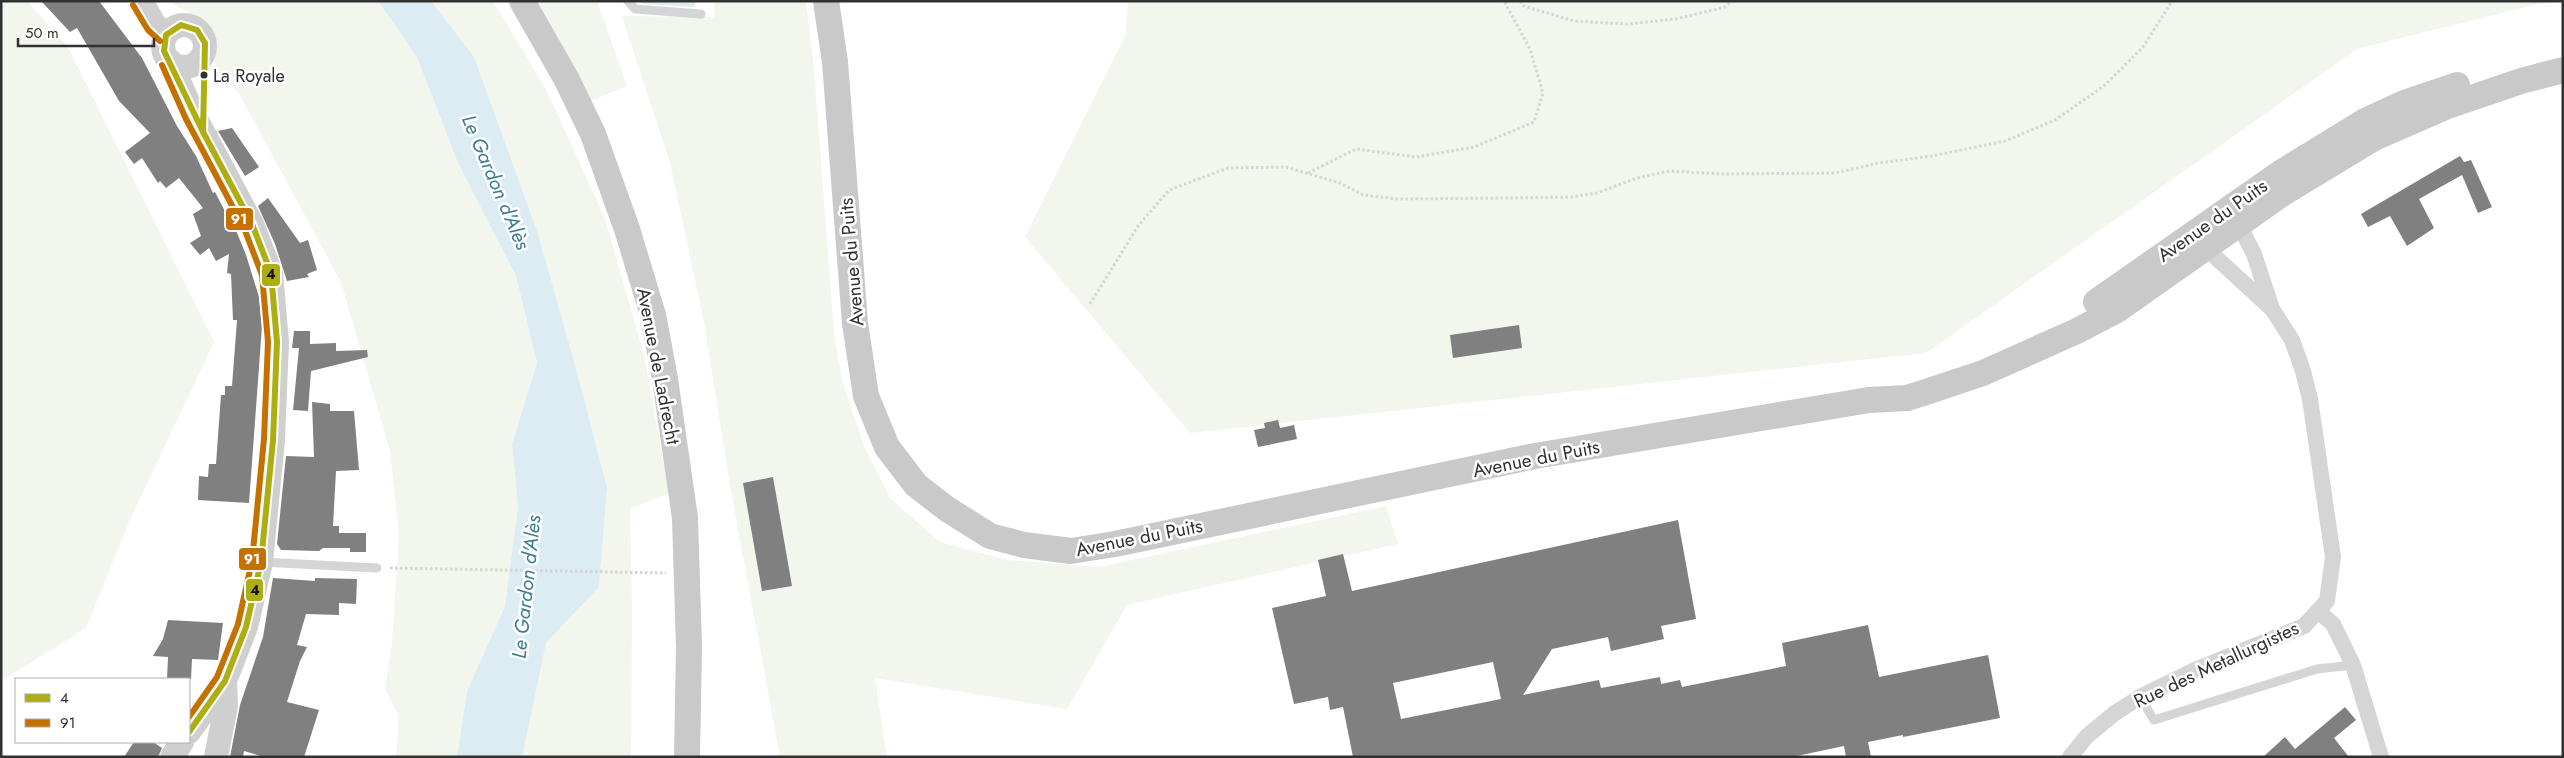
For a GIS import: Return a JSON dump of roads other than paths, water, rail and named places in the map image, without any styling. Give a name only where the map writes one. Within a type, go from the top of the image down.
[{"type":"main road","points":[[141,1],[155,25],[174,30],[194,27],[203,37],[199,57],[198,123]]},
{"type":"main road","points":[[156,1],[174,30]]},
{"type":"main road","name":"Avenue de Ladrecht","points":[[522,1],[567,80],[593,134],[627,229],[653,315],[665,379],[685,518],[689,647],[686,757]]},
{"type":"main road","name":"Avenue du Puits","points":[[826,1],[835,62],[855,323],[866,396],[887,447],[916,485],[947,509],[990,536],[1024,545],[1071,551],[1115,544],[1535,456],[1869,400],[1958,369],[2032,338],[2199,242],[2235,216],[2282,172],[2366,121],[2404,103],[2518,66],[2563,57]]},
{"type":"main road","points":[[174,30],[164,52],[170,61],[198,123],[252,224],[271,273],[277,342],[273,440],[261,562],[246,627],[225,681],[190,731]]},
{"type":"main road","points":[[170,61],[181,67],[199,57]]},
{"type":"main road","name":"Avenue du Puits","points":[[2235,216],[2283,193],[2374,138],[2445,107],[2521,81],[2563,70]]},
{"type":"main road","points":[[216,757],[226,706],[225,681]]},
{"type":"main road","points":[[172,757],[181,743]]},
{"type":"street","points":[[2235,216],[2254,254],[2272,310]]},
{"type":"street","points":[[2199,242],[2272,310],[2292,340],[2304,371],[2310,400],[2332,557],[2327,602],[2318,612],[2333,624],[2353,665],[2381,757]]},
{"type":"street","name":"Rue des Metallurgistes","points":[[2070,757],[2094,730],[2115,713],[2140,697],[2195,670],[2304,626],[2318,612]]},
{"type":"lane","points":[[628,1],[635,9],[701,14]]},
{"type":"lane","points":[[261,562],[377,568]]},
{"type":"lane","points":[[2140,697],[2154,720],[2317,669],[2353,665]]},
{"type":"water","name":"Le Gardon d'Alès","points":[[378,1],[431,1],[474,57],[537,231],[607,488],[599,587],[546,643],[522,757],[457,757],[467,691],[505,606],[518,506],[512,444],[537,363],[516,276],[458,163],[417,57]]},
{"type":"water","points":[[642,1],[695,1],[694,7],[643,4]]},
{"type":"place","name":"La Royale","points":[[204,75]]}]
